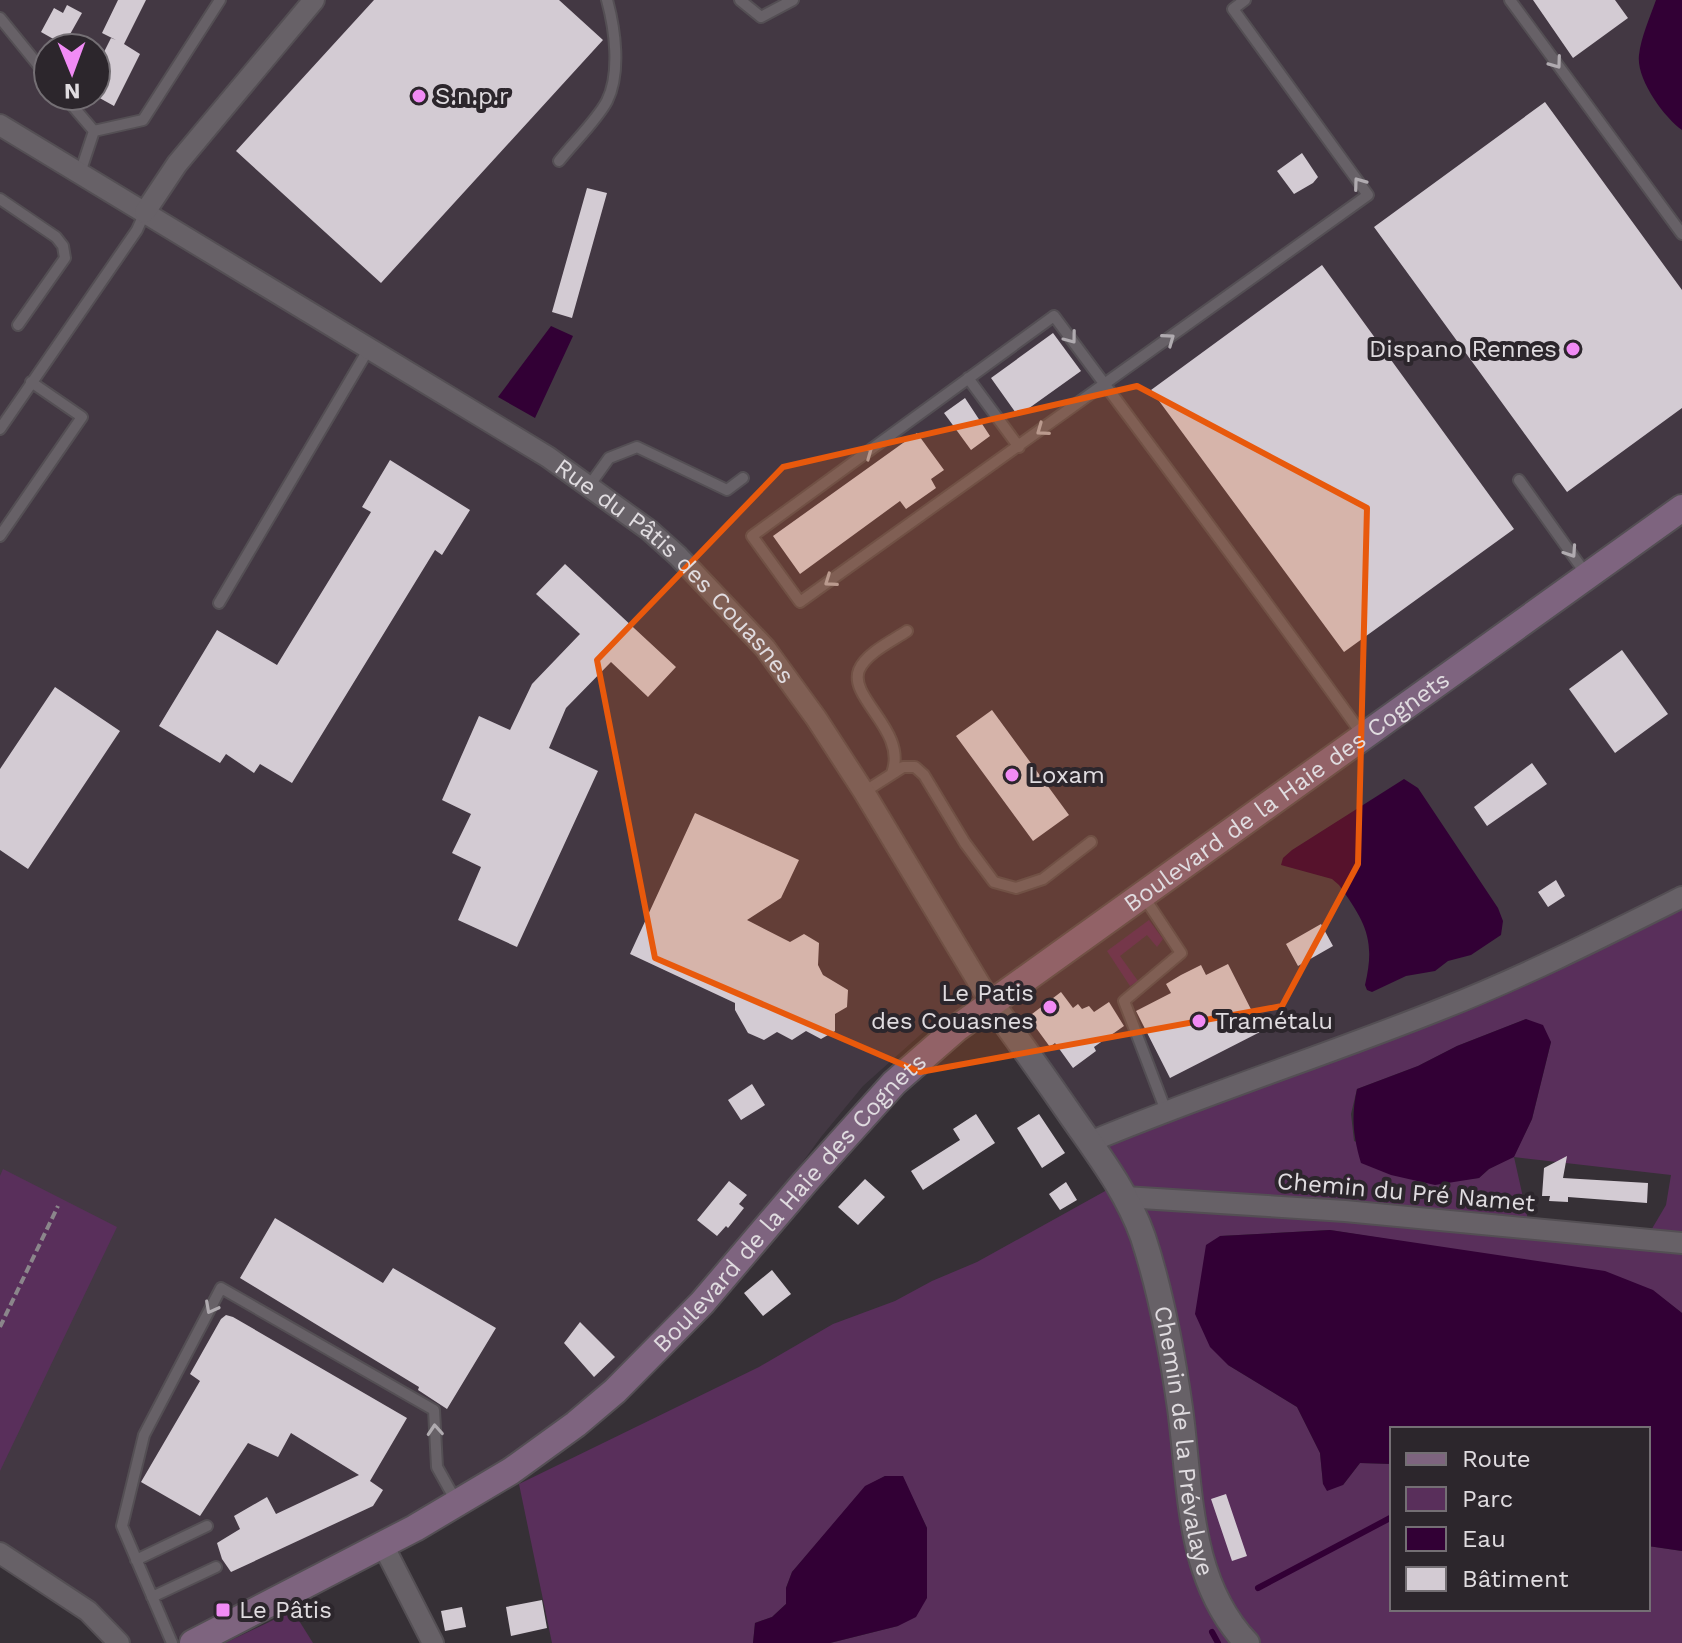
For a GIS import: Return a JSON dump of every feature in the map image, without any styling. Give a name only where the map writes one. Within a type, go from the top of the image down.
[{"type":"main road","name":"Boulevard de la Haie des Cognets","points":[[193,1643],[383,1545],[541,1450],[615,1391],[702,1303],[797,1190],[894,1083],[957,1028],[1682,508]]},
{"type":"street","points":[[145,212],[177,164],[314,0]]},
{"type":"street","name":"Rue du Pâtis des Couasnes","points":[[0,125],[548,457],[622,508],[659,538],[765,648],[816,718],[991,1003],[1090,1142],[1125,1197],[1140,1229]]},
{"type":"street","points":[[1090,1142],[1445,1008],[1532,970],[1682,897]]},
{"type":"street","name":"Chemin du Pré Namet","points":[[1125,1197],[1345,1211],[1682,1243]]},
{"type":"street","name":"Chemin de la Prévalaye","points":[[1140,1229],[1167,1325],[1180,1411],[1189,1506],[1202,1560],[1216,1597],[1247,1643]]},
{"type":"street","points":[[383,1545],[433,1643]]},
{"type":"street","points":[[0,1553],[88,1611],[119,1643]]},
{"type":"lane","points":[[94,131],[143,120],[220,0]]},
{"type":"lane","points":[[559,161],[607,100],[615,64],[614,25],[607,0]]},
{"type":"lane","points":[[740,0],[761,17],[793,0]]},
{"type":"lane","points":[[1245,0],[1233,9],[1368,195],[1106,385],[800,602],[752,536],[1054,316],[1106,385],[1365,737]]},
{"type":"lane","points":[[1510,0],[1682,234]]},
{"type":"lane","points":[[0,18],[32,57]]},
{"type":"lane","points":[[78,112],[94,131]]},
{"type":"lane","points":[[80,173],[94,131]]},
{"type":"lane","points":[[0,199],[56,237],[63,246],[65,258],[18,325]]},
{"type":"lane","points":[[0,429],[137,230],[145,212]]},
{"type":"lane","points":[[219,603],[368,350]]},
{"type":"lane","points":[[968,378],[1019,447]]},
{"type":"lane","points":[[0,536],[82,417],[31,382]]},
{"type":"lane","points":[[589,486],[609,458],[637,447],[727,490],[743,478]]},
{"type":"lane","points":[[1519,480],[1587,576]]},
{"type":"lane","points":[[892,773],[896,763],[895,749],[858,685],[858,671],[870,656],[907,631]]},
{"type":"lane","points":[[864,792],[892,773],[909,765],[915,767],[924,775],[965,843],[994,882],[1016,888],[1043,879],[1091,842]]},
{"type":"lane","points":[[1143,896],[1181,953],[1124,1001],[1166,1111]]},
{"type":"lane","points":[[172,1643],[122,1526],[144,1435],[221,1288],[434,1410],[437,1467],[457,1503]]},
{"type":"lane","points":[[136,1560],[207,1526]]},
{"type":"lane","points":[[152,1597],[216,1567]]},
{"type":"path","points":[[0,1327],[58,1206]]},
{"type":"highlighted area","points":[[1137,386],[1367,508],[1358,864],[1282,1006],[920,1072],[655,958],[597,660],[783,467]]},
{"type":"shaded area","points":[[0,0],[1682,0],[1682,893],[1460,997],[1100,1142],[991,1003],[939,1018],[863,1086],[777,1197],[689,1301],[612,1378],[562,1421],[505,1462],[435,1504],[169,1643],[124,1643],[85,1608],[0,1542]]},
{"type":"green space","points":[[1682,893],[1682,1313],[1652,1290],[1418,1244],[1330,1230],[1220,1236],[1228,1365],[1297,1407],[1320,1453],[1323,1484],[1343,1485],[1360,1463],[1390,1464],[1390,1611],[1650,1611],[1650,1546],[1682,1551],[1682,1643],[830,1643],[898,1626],[927,1528],[902,1476],[885,1476],[865,1487],[792,1572],[786,1588],[786,1604],[772,1617],[755,1623],[753,1643],[552,1643],[519,1484],[759,1367],[833,1324],[895,1301],[977,1262],[1107,1190],[1117,1170],[1100,1142],[1460,997]],"holes":[[[1526,1019],[1551,1042],[1532,1119],[1514,1156],[1479,1178],[1460,1180],[1354,1141],[1351,1114],[1357,1089]],[[1514,1157],[1671,1175],[1666,1205],[1640,1249],[1532,1238]]]},
{"type":"green space","points":[[1149,920],[1163,939],[1157,947],[1147,935],[1120,956],[1138,981],[1130,986],[1107,951]]},
{"type":"green space","points":[[3,1169],[117,1227],[0,1471],[0,1176]]},
{"type":"green space","points":[[292,1611],[313,1643],[225,1643]]},
{"type":"water","points":[[1656,0],[1682,0],[1682,130],[1653,97],[1639,65],[1642,41]]},
{"type":"water","points":[[551,326],[573,336],[535,418],[498,397]]},
{"type":"water","points":[[1404,779],[1418,788],[1498,908],[1503,921],[1501,935],[1471,955],[1448,961],[1435,971],[1406,976],[1372,992],[1365,985],[1369,955],[1366,932],[1339,885],[1332,879],[1281,865],[1283,858],[1292,850]]},
{"type":"water","points":[[1526,1019],[1543,1025],[1551,1042],[1532,1119],[1514,1157],[1489,1169],[1479,1178],[1435,1185],[1391,1175],[1361,1163],[1354,1126],[1357,1089]]},
{"type":"water","points":[[1330,1230],[1605,1271],[1653,1290],[1682,1313],[1682,1551],[1650,1546],[1650,1427],[1390,1427],[1390,1464],[1360,1463],[1343,1485],[1327,1491],[1323,1484],[1320,1453],[1297,1407],[1228,1365],[1210,1347],[1195,1314],[1206,1245],[1220,1236]]},
{"type":"water","points":[[885,1476],[903,1476],[927,1528],[927,1598],[916,1617],[898,1626],[830,1643],[753,1643],[755,1623],[772,1617],[786,1604],[786,1588],[792,1572],[865,1486]]},
{"type":"building","points":[[118,0],[146,0],[124,44],[140,54],[114,106],[112,38],[116,40],[112,38],[112,32],[102,32]]},
{"type":"building","name":"S.n.p.r","points":[[374,0],[559,0],[603,40],[381,283],[236,151]]},
{"type":"building","points":[[1533,0],[1615,0],[1628,18],[1573,58]]},
{"type":"building","points":[[67,5],[82,13],[71,32],[41,32],[54,8],[63,13]]},
{"type":"building","name":"Dispano Rennes","points":[[1545,102],[1682,290],[1682,408],[1567,492],[1374,227]]},
{"type":"building","points":[[1302,153],[1318,177],[1294,194],[1277,171]]},
{"type":"building","points":[[587,188],[607,193],[572,318],[552,312]]},
{"type":"building","points":[[1322,265],[1514,529],[1344,652],[1151,390]]},
{"type":"building","points":[[1053,333],[1081,371],[1018,416],[991,378]]},
{"type":"building","points":[[965,398],[990,436],[971,450],[944,413]]},
{"type":"building","points":[[917,433],[944,470],[931,479],[936,488],[906,509],[900,501],[800,574],[773,536]]},
{"type":"building","points":[[390,460],[470,510],[442,555],[435,550],[292,783],[260,764],[254,773],[226,754],[220,763],[159,726],[217,630],[277,665],[371,512],[362,507]]},
{"type":"building","points":[[565,564],[676,667],[648,697],[611,662],[566,708],[549,748],[598,771],[517,947],[458,920],[481,867],[452,853],[471,814],[442,800],[479,716],[510,730],[532,684],[580,634],[536,594]]},
{"type":"building","points":[[1622,650],[1668,714],[1615,753],[1569,689]]},
{"type":"building","points":[[55,687],[120,731],[28,869],[0,850],[0,769]]},
{"type":"building","name":"Loxam","points":[[992,710],[1069,815],[1033,841],[956,736]]},
{"type":"building","points":[[1532,763],[1547,784],[1487,826],[1474,807]]},
{"type":"building","points":[[695,813],[799,860],[781,898],[747,920],[790,942],[804,934],[819,943],[818,965],[823,975],[848,990],[847,1007],[835,1014],[835,1031],[821,1039],[806,1031],[792,1040],[777,1032],[764,1040],[748,1033],[735,1010],[735,1003],[630,954]]},
{"type":"building","points":[[1556,880],[1565,896],[1548,907],[1538,892]]},
{"type":"building","points":[[1321,924],[1333,946],[1298,966],[1286,944]]},
{"type":"building","name":"Tramétalu","points":[[1228,964],[1262,1031],[1170,1078],[1136,1011],[1171,993],[1166,984],[1181,975],[1201,965],[1206,975]]},
{"type":"building","points":[[1061,992],[1073,1008],[1078,1004],[1082,1009],[1089,1006],[1094,1012],[1109,1002],[1124,1026],[1094,1047],[1096,1051],[1073,1068],[1055,1043],[1050,1047],[1031,1021],[1032,1014]]},
{"type":"building","points":[[752,1084],[765,1105],[741,1120],[728,1100]]},
{"type":"building","points":[[976,1114],[995,1143],[923,1190],[911,1171],[960,1140],[953,1129]]},
{"type":"building","points":[[1039,1114],[1065,1153],[1042,1168],[1017,1128]]},
{"type":"building","points":[[1567,1156],[1563,1178],[1648,1183],[1647,1203],[1568,1197],[1568,1202],[1549,1201],[1550,1196],[1542,1196],[1544,1168]]},
{"type":"building","points":[[865,1179],[885,1197],[858,1225],[838,1207]]},
{"type":"building","points":[[729,1181],[747,1195],[739,1204],[744,1208],[717,1236],[697,1220]]},
{"type":"building","points":[[1066,1182],[1077,1200],[1060,1210],[1049,1194]]},
{"type":"building","points":[[275,1218],[383,1283],[393,1268],[496,1328],[447,1409],[418,1390],[419,1387],[240,1278]]},
{"type":"building","points":[[772,1270],[791,1294],[763,1316],[744,1293]]},
{"type":"building","points":[[226,1315],[407,1418],[370,1481],[383,1490],[373,1506],[231,1572],[222,1559],[217,1543],[240,1529],[234,1516],[267,1497],[276,1514],[359,1475],[291,1433],[278,1457],[248,1443],[200,1516],[141,1482],[200,1381],[190,1374]]},
{"type":"building","points":[[580,1322],[615,1357],[594,1377],[564,1343]]},
{"type":"building","points":[[1226,1494],[1247,1556],[1232,1561],[1211,1499]]},
{"type":"building","points":[[542,1600],[547,1628],[511,1636],[506,1607]]},
{"type":"building","points":[[462,1607],[466,1627],[445,1631],[441,1611]]},
{"type":"waterway","points":[[1258,1588],[1390,1518]]},
{"type":"waterway","points":[[1212,1632],[1218,1643]]},
{"type":"place","name":"S.n.p.r","points":[[419,96]]},
{"type":"place","name":"Dispano Rennes","points":[[1573,349]]},
{"type":"place","name":"Loxam","points":[[1012,775]]},
{"type":"place","name":"Le Patis des Couasnes","points":[[1050,1007]]},
{"type":"place","name":"Tramétalu","points":[[1199,1021]]},
{"type":"place","name":"Le Pâtis","points":[[223,1610]]}]
